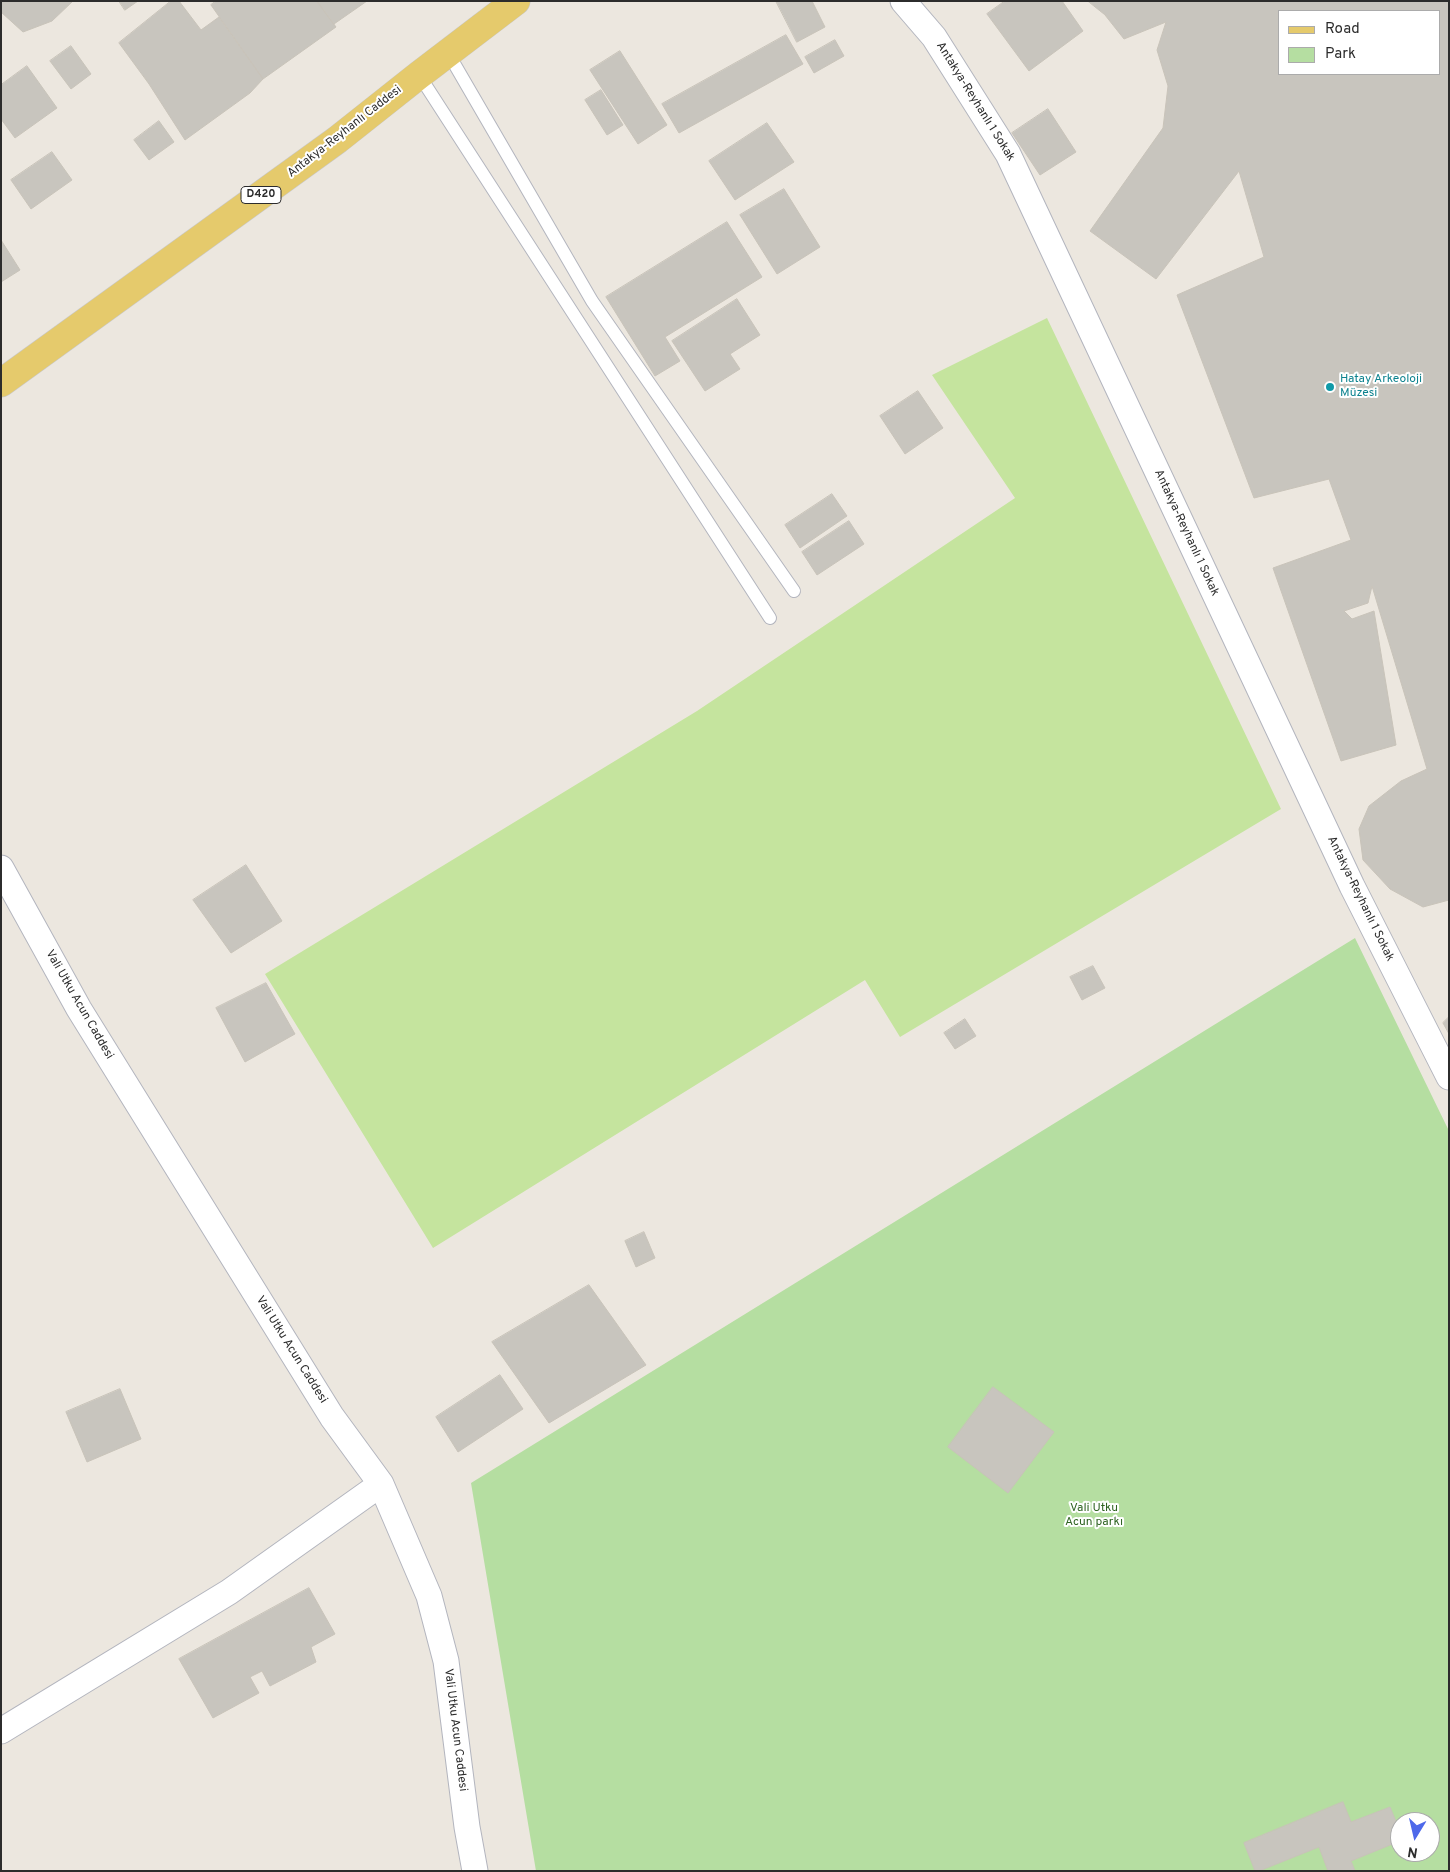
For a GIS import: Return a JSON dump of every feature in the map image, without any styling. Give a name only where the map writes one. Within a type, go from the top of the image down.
[{"type":"main road","name":"Antakya-Reyhanlı Caddesi","points":[[1,383],[338,140],[516,1]]},
{"type":"street","name":"Antakya-Reyhanlı 1 Sokak","points":[[903,1],[934,37],[1008,154],[1352,886],[1449,1077]]},
{"type":"street","name":"Vali Utku Acun Caddesi","points":[[1,868],[79,1009],[332,1416],[381,1484],[429,1596],[446,1661],[467,1826],[475,1871]]},
{"type":"street","points":[[1,1731],[229,1592],[381,1484]]},
{"type":"lane","points":[[448,53],[592,301],[794,591]]},
{"type":"lane","points":[[419,75],[770,618]]},
{"type":"green space","points":[[1047,318],[1281,809],[900,1037],[865,980],[433,1248],[265,974],[697,711],[1015,498],[932,375]]},
{"type":"green space","name":"Vali Utku Acun parkı","points":[[1355,938],[1449,1131],[1449,1871],[536,1871],[471,1483]]},
{"type":"building","points":[[1,1],[73,1],[52,21],[23,32],[1,12]]},
{"type":"building","points":[[119,1],[138,1],[125,10]]},
{"type":"building","points":[[171,1],[179,1],[201,30],[219,17],[263,79],[250,93],[185,140],[149,84],[119,43]]},
{"type":"building","points":[[216,1],[317,1],[336,27],[263,79],[211,5]]},
{"type":"building","points":[[317,1],[367,1],[334,24]]},
{"type":"building","points":[[776,1],[812,1],[825,27],[797,42]]},
{"type":"building","points":[[1005,1],[1062,1],[1083,31],[1029,71],[987,14]]},
{"type":"building","name":"Hatay Arkeoloji Müzesi","points":[[1088,1],[1449,1],[1449,900],[1423,907],[1390,889],[1363,860],[1359,829],[1369,806],[1401,781],[1427,769],[1372,586],[1368,603],[1344,611],[1352,619],[1374,611],[1396,745],[1341,761],[1273,568],[1351,540],[1329,479],[1254,498],[1177,295],[1264,257],[1239,171],[1156,279],[1090,231],[1163,128],[1168,86],[1157,50],[1166,22],[1124,39],[1105,15]]},
{"type":"building","points":[[786,35],[803,64],[679,133],[662,104]]},
{"type":"building","points":[[835,40],[844,56],[814,73],[805,57]]},
{"type":"building","points":[[71,46],[91,74],[71,89],[50,61]]},
{"type":"building","points":[[620,51],[667,125],[638,144],[590,70]]},
{"type":"building","points":[[27,66],[57,108],[15,138],[1,119],[1,85]]},
{"type":"building","points":[[601,90],[623,125],[607,135],[585,100]]},
{"type":"building","points":[[1048,109],[1076,152],[1040,175],[1012,133]]},
{"type":"building","points":[[159,121],[174,142],[149,160],[134,140]]},
{"type":"building","points":[[767,123],[794,162],[735,200],[709,161]]},
{"type":"building","points":[[52,152],[72,180],[31,209],[11,180]]},
{"type":"building","points":[[784,189],[820,247],[777,274],[740,215]]},
{"type":"building","points":[[727,222],[762,277],[665,337],[680,361],[655,376],[606,297]]},
{"type":"building","points":[[1,240],[20,270],[1,282]]},
{"type":"building","points":[[737,299],[760,335],[730,354],[740,369],[705,391],[672,341]]},
{"type":"building","points":[[918,391],[943,428],[905,454],[880,416]]},
{"type":"building","points":[[832,494],[847,516],[800,548],[785,525]]},
{"type":"building","points":[[849,521],[864,544],[817,575],[802,552]]},
{"type":"building","points":[[246,865],[282,921],[231,953],[193,900]]},
{"type":"building","points":[[1093,966],[1105,988],[1082,1000],[1070,977]]},
{"type":"building","points":[[266,983],[295,1034],[245,1062],[216,1008]]},
{"type":"building","points":[[1449,1017],[1449,1034],[1443,1023]]},
{"type":"building","points":[[965,1019],[976,1036],[955,1049],[944,1033]]},
{"type":"building","points":[[644,1232],[655,1258],[636,1267],[625,1241]]},
{"type":"building","points":[[589,1285],[646,1365],[549,1423],[492,1342]]},
{"type":"building","points":[[500,1375],[523,1409],[458,1452],[436,1417]]},
{"type":"building","points":[[993,1387],[1054,1432],[1008,1493],[948,1447]]},
{"type":"building","points":[[120,1389],[141,1439],[87,1462],[66,1412]]},
{"type":"building","points":[[309,1588],[335,1634],[311,1647],[316,1662],[270,1686],[262,1671],[250,1677],[259,1693],[213,1718],[179,1659]]},
{"type":"building","points":[[1343,1802],[1351,1822],[1390,1807],[1392,1812],[1390,1812],[1390,1845],[1351,1861],[1355,1871],[1328,1871],[1319,1847],[1255,1871],[1244,1843]]},
{"type":"place","name":"Hatay Arkeoloji Müzesi","points":[[1330,387]]}]
